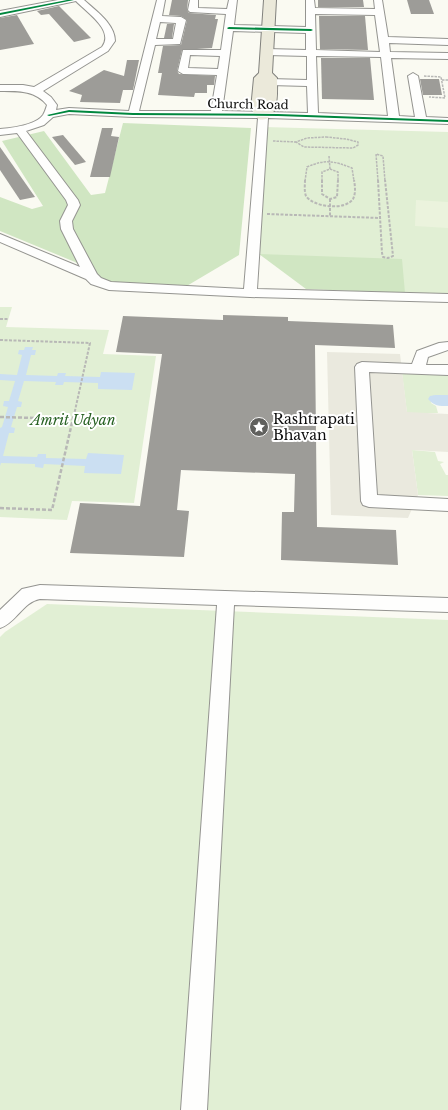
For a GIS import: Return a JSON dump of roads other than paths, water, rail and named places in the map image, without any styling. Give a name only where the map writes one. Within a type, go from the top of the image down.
[{"type":"main road","points":[[263,116],[270,109],[267,52],[270,0]]},
{"type":"street","points":[[18,0],[26,9]]},
{"type":"street","points":[[0,14],[72,0]]},
{"type":"street","points":[[35,91],[105,50],[110,42],[111,36],[102,22],[79,0]]},
{"type":"street","points":[[133,114],[162,0]]},
{"type":"street","points":[[194,0],[192,10],[231,12]]},
{"type":"street","points":[[216,115],[233,0]]},
{"type":"street","points":[[310,0],[313,116]]},
{"type":"street","points":[[378,0],[394,119]]},
{"type":"street","points":[[310,10],[379,12]]},
{"type":"street","points":[[151,42],[177,42],[181,20],[157,19]]},
{"type":"street","points":[[229,28],[311,30]]},
{"type":"street","points":[[383,40],[448,42]]},
{"type":"street","points":[[223,72],[183,71],[186,52],[226,53]]},
{"type":"street","points":[[267,52],[448,56]]},
{"type":"street","points":[[413,76],[416,97],[426,121]]},
{"type":"street","points":[[268,78],[312,83]]},
{"type":"street","points":[[0,88],[18,88],[35,91],[46,96],[50,110],[38,124],[20,130],[0,132]]},
{"type":"street","name":"Church Road","points":[[50,110],[133,114],[313,116],[394,119],[426,121],[448,125]]},
{"type":"street","points":[[250,293],[263,116]]},
{"type":"street","name":"Church Road","points":[[263,116],[279,120],[448,120]]},
{"type":"street","points":[[20,130],[72,200],[74,205],[66,221],[67,229],[91,276],[96,281],[108,286],[250,293],[448,298]]},
{"type":"street","points":[[0,238],[91,276]]},
{"type":"street","points":[[418,369],[422,354],[448,346]]},
{"type":"street","points":[[447,509],[369,501],[362,367],[448,370]]},
{"type":"street","points":[[2,618],[28,594],[40,592],[448,605]]},
{"type":"street","points":[[194,1110],[226,597]]},
{"type":"water","points":[[25,347],[33,347],[32,350],[36,350],[35,355],[31,355],[26,375],[57,376],[58,373],[66,373],[65,376],[100,377],[101,372],[135,373],[132,390],[98,389],[98,383],[64,382],[63,385],[55,385],[56,382],[24,381],[18,401],[22,402],[21,407],[17,407],[11,427],[15,428],[14,433],[9,433],[3,456],[37,457],[38,454],[46,454],[46,458],[86,459],[88,453],[124,455],[121,474],[84,473],[85,466],[44,464],[43,468],[35,467],[35,464],[1,463],[0,466],[0,428],[2,427],[8,407],[3,406],[4,401],[9,401],[15,381],[0,380],[0,374],[17,375],[22,355],[18,354],[19,350],[24,350]]},
{"type":"water","points":[[448,395],[448,406],[437,405],[428,399],[430,396]]},
{"type":"place","name":"Rashtrapati Bhavan","points":[[259,427]]},
{"type":"park label","name":"Amrit Udyan","points":[[73,420]]}]
